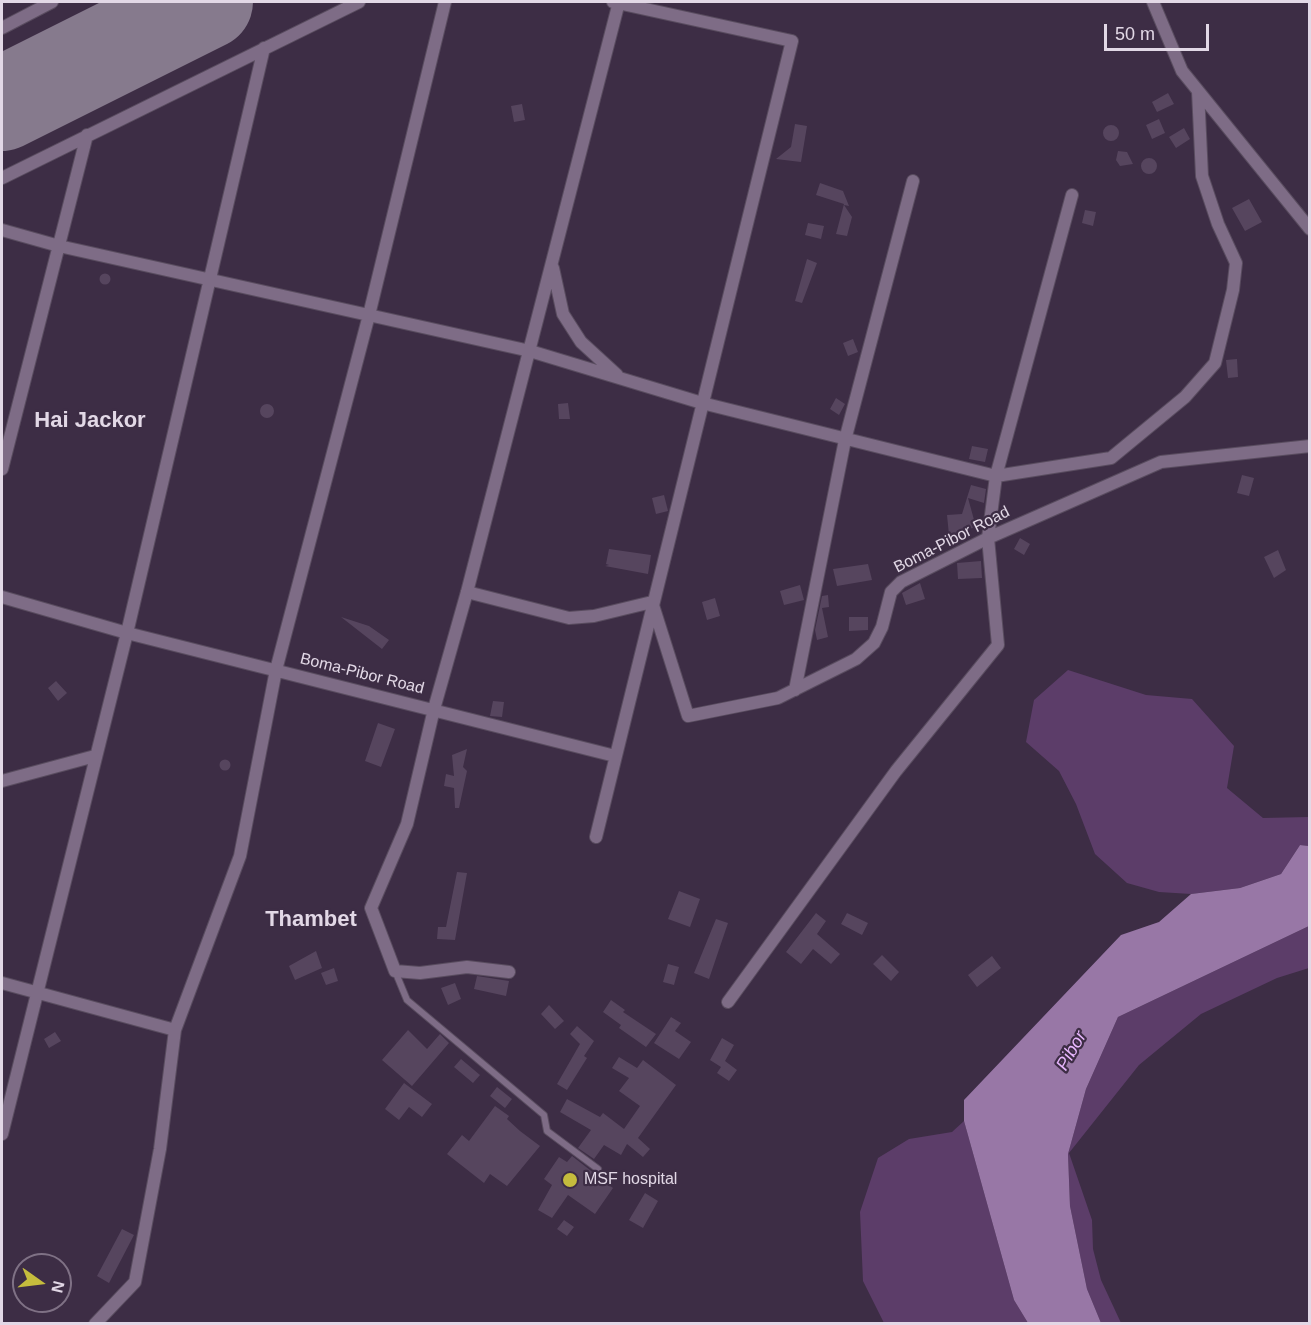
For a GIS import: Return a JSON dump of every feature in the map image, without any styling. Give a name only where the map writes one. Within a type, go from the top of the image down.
[{"type":"street","points":[[2,28],[52,2]]},
{"type":"street","points":[[2,178],[359,2]]},
{"type":"street","points":[[95,1323],[135,1282],[160,1149],[175,1030],[240,856],[276,670],[369,315],[445,2]]},
{"type":"street","points":[[596,837],[652,602],[792,41],[617,2]]},
{"type":"street","name":"Boma-Pibor Road","points":[[2,597],[127,633],[434,709],[530,351],[617,2]]},
{"type":"street","points":[[1154,2],[1182,71],[1310,229]]},
{"type":"street","points":[[2,1134],[127,633],[264,48]]},
{"type":"street","points":[[2,230],[59,246],[530,351],[702,403],[996,476],[1111,458],[1185,398],[1215,363],[1233,290],[1236,263],[1218,224],[1203,176],[1198,91]]},
{"type":"street","points":[[2,469],[87,135]]},
{"type":"street","points":[[795,690],[845,440],[913,182]]},
{"type":"street","points":[[728,1002],[896,771],[998,645],[988,538],[996,476],[1072,195]]},
{"type":"street","points":[[552,264],[563,314],[581,342],[621,379]]},
{"type":"street","name":"Boma-Pibor Road","points":[[652,602],[688,716],[778,698],[856,659],[874,643],[882,627],[891,592],[901,582],[988,538],[1161,462],[1310,446]]},
{"type":"street","points":[[467,591],[569,618],[594,616],[652,602]]},
{"type":"street","points":[[509,972],[467,967],[420,973],[395,971],[371,908],[407,824],[434,709],[615,756]]},
{"type":"street","points":[[2,781],[95,756]]},
{"type":"street","points":[[2,983],[175,1030]]},
{"type":"lane","points":[[395,971],[407,1000],[544,1115],[547,1131],[598,1169]]},
{"type":"shaded area","points":[[1068,670],[1146,695],[1192,699],[1234,746],[1227,788],[1263,818],[1309,817],[1309,846],[1300,845],[1281,874],[1240,888],[1191,894],[1159,892],[1127,883],[1095,854],[1076,804],[1059,771],[1026,742],[1034,700]]},
{"type":"shaded area","points":[[1309,926],[1309,968],[1277,978],[1201,1014],[1139,1065],[1069,1153],[1092,1220],[1093,1249],[1101,1280],[1121,1323],[1101,1323],[1087,1289],[1070,1206],[1068,1154],[1086,1089],[1118,1017]]},
{"type":"shaded area","points":[[964,1121],[1014,1300],[1028,1323],[884,1323],[863,1281],[860,1212],[878,1158],[909,1139],[952,1132]]},
{"type":"water","name":"Pibor","points":[[1300,845],[1309,846],[1309,926],[1118,1017],[1086,1089],[1068,1154],[1070,1206],[1087,1289],[1101,1323],[1028,1323],[1014,1300],[964,1121],[964,1100],[1121,935],[1159,922],[1191,894],[1240,888],[1281,874]]},
{"type":"building","points":[[1168,93],[1174,104],[1157,112],[1152,102]]},
{"type":"building","points":[[522,104],[525,120],[514,122],[511,106]]},
{"type":"building","points":[[1159,119],[1165,133],[1152,139],[1146,125]]},
{"type":"building","points":[[795,124],[807,126],[801,162],[776,159],[791,147]]},
{"type":"building","points":[[1111,125],[1117,127],[1119,133],[1117,139],[1111,141],[1105,139],[1103,133],[1105,127]]},
{"type":"building","points":[[1184,128],[1190,139],[1176,148],[1169,137]]},
{"type":"building","points":[[1118,151],[1127,152],[1133,164],[1120,166],[1116,160]]},
{"type":"building","points":[[1149,158],[1155,160],[1157,166],[1155,172],[1149,174],[1143,172],[1141,166],[1143,160]]},
{"type":"building","points":[[820,183],[843,191],[849,206],[844,205],[852,217],[847,236],[836,234],[844,204],[816,195]]},
{"type":"building","points":[[1249,199],[1262,222],[1245,231],[1232,208]]},
{"type":"building","points":[[1085,210],[1096,212],[1093,226],[1082,223]]},
{"type":"building","points":[[808,223],[824,226],[821,239],[805,235]]},
{"type":"building","points":[[807,259],[817,263],[802,303],[795,301]]},
{"type":"building","points":[[105,273],[111,279],[105,285],[99,279]]},
{"type":"building","points":[[853,339],[858,352],[848,356],[843,343]]},
{"type":"building","points":[[1237,359],[1238,377],[1228,378],[1226,360]]},
{"type":"building","points":[[836,398],[845,404],[839,415],[830,409]]},
{"type":"building","points":[[568,403],[570,419],[559,419],[558,404]]},
{"type":"building","points":[[264,404],[270,404],[274,411],[270,418],[264,418],[260,414],[260,408]]},
{"type":"building","points":[[972,446],[988,449],[985,462],[969,459]]},
{"type":"building","points":[[1242,475],[1254,478],[1249,496],[1237,493]]},
{"type":"building","points":[[971,485],[986,489],[984,503],[968,498],[976,527],[949,535],[947,515],[962,514]]},
{"type":"building","points":[[664,495],[668,511],[656,514],[652,498]]},
{"type":"building","points":[[1020,538],[1030,544],[1024,555],[1014,549]]},
{"type":"building","points":[[609,549],[651,555],[648,574],[605,566],[609,565],[606,564]]},
{"type":"building","points":[[1278,550],[1286,570],[1274,578],[1264,557]]},
{"type":"building","points":[[981,561],[982,578],[958,579],[957,563]]},
{"type":"building","points":[[868,564],[872,580],[837,586],[833,569]]},
{"type":"building","points":[[920,583],[925,599],[906,605],[902,593]]},
{"type":"building","points":[[800,585],[804,600],[784,605],[780,591]]},
{"type":"building","points":[[828,595],[829,607],[822,608],[828,637],[817,640],[815,630],[822,596]]},
{"type":"building","points":[[715,598],[720,616],[707,620],[702,602]]},
{"type":"building","points":[[341,617],[369,626],[389,640],[382,649]]},
{"type":"building","points":[[849,617],[868,617],[868,630],[849,631]]},
{"type":"building","points":[[56,681],[67,693],[58,701],[48,688]]},
{"type":"building","points":[[493,701],[504,702],[502,717],[490,716]]},
{"type":"building","points":[[378,723],[395,729],[381,767],[365,761]]},
{"type":"building","points":[[467,749],[463,767],[467,771],[459,808],[455,808],[454,788],[444,786],[446,774],[454,776],[452,755]]},
{"type":"building","points":[[225,759],[231,765],[225,771],[219,765]]},
{"type":"building","points":[[457,872],[467,873],[455,940],[437,939],[438,927],[446,927]]},
{"type":"building","points":[[679,891],[700,899],[690,927],[668,919]]},
{"type":"building","points":[[816,913],[826,921],[817,934],[840,954],[831,964],[813,949],[801,964],[786,952]]},
{"type":"building","points":[[847,913],[868,923],[862,935],[841,924]]},
{"type":"building","points":[[716,919],[728,923],[709,979],[694,973]]},
{"type":"building","points":[[316,951],[322,968],[295,980],[289,966]]},
{"type":"building","points":[[882,955],[899,972],[891,981],[873,964]]},
{"type":"building","points":[[992,956],[1001,968],[977,987],[968,975]]},
{"type":"building","points":[[668,964],[679,967],[674,985],[663,982]]},
{"type":"building","points":[[334,968],[338,981],[326,985],[321,973]]},
{"type":"building","points":[[477,976],[509,981],[506,996],[474,989]]},
{"type":"building","points":[[455,983],[461,999],[448,1005],[441,988]]},
{"type":"building","points":[[611,1000],[625,1010],[623,1012],[656,1034],[646,1047],[619,1028],[621,1025],[603,1012]]},
{"type":"building","points":[[549,1005],[564,1021],[555,1029],[541,1014]]},
{"type":"building","points":[[671,1017],[681,1023],[675,1031],[691,1042],[679,1059],[654,1043]]},
{"type":"building","points":[[577,1026],[594,1041],[584,1056],[587,1058],[567,1090],[557,1084],[580,1044],[570,1034]]},
{"type":"building","points":[[408,1030],[427,1049],[440,1034],[449,1043],[412,1086],[382,1060]]},
{"type":"building","points":[[55,1032],[61,1041],[49,1048],[44,1039]]},
{"type":"building","points":[[722,1038],[734,1045],[725,1061],[737,1070],[729,1081],[717,1073],[721,1067],[710,1060]]},
{"type":"building","points":[[619,1057],[637,1068],[643,1060],[676,1085],[638,1138],[650,1149],[643,1157],[627,1144],[621,1155],[604,1145],[594,1159],[578,1148],[591,1130],[560,1112],[567,1099],[600,1117],[603,1113],[624,1129],[640,1106],[619,1091],[629,1078],[612,1068]]},
{"type":"building","points":[[461,1059],[480,1075],[473,1083],[454,1067]]},
{"type":"building","points":[[404,1083],[432,1104],[422,1117],[409,1107],[399,1120],[385,1109]]},
{"type":"building","points":[[497,1087],[512,1099],[505,1108],[490,1096]]},
{"type":"building","points":[[495,1106],[509,1116],[507,1119],[520,1131],[540,1146],[507,1186],[490,1174],[484,1183],[447,1154],[462,1135],[469,1141]]},
{"type":"building","points":[[572,1156],[613,1188],[595,1214],[568,1195],[552,1218],[538,1210],[552,1185],[544,1179],[559,1157],[567,1162]]},
{"type":"building","points":[[645,1193],[658,1201],[643,1228],[629,1220]]},
{"type":"building","points":[[564,1220],[574,1227],[567,1236],[557,1229]]},
{"type":"building","points":[[122,1229],[134,1235],[109,1283],[97,1276]]},
{"type":"runway","points":[[2,104],[206,2]]},
{"type":"place","name":"MSF hospital","points":[[570,1180]]},
{"type":"district","name":"Hai Jackor","points":[[90,421]]},
{"type":"district","name":"Thambet","points":[[311,920]]}]
